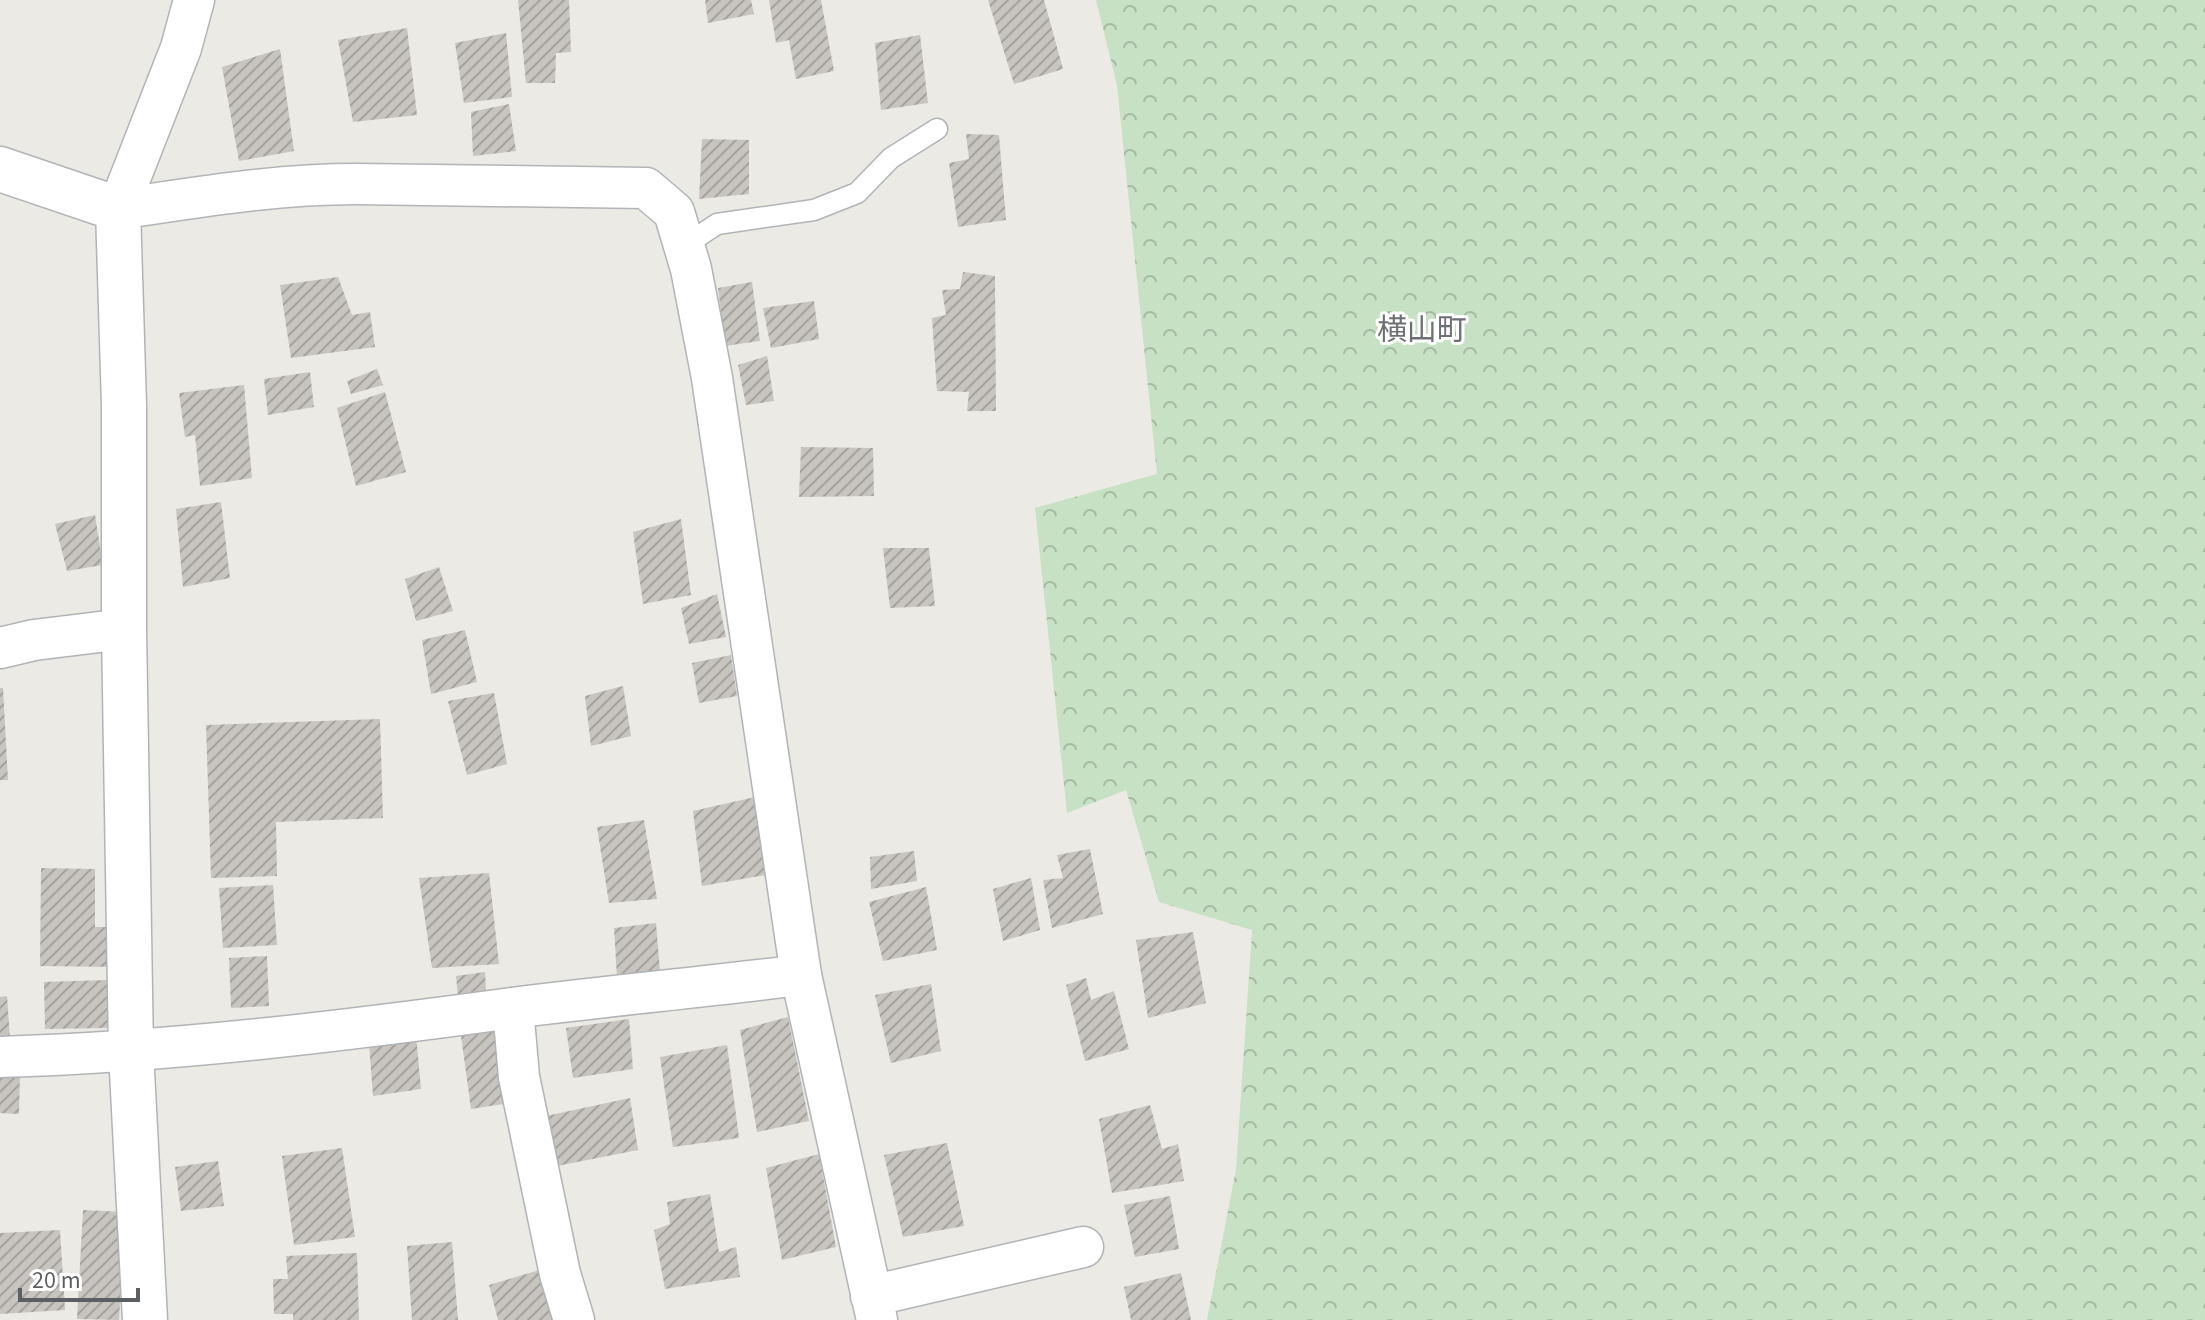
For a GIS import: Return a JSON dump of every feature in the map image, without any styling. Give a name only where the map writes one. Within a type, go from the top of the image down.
[{"type":"street","points":[[145,1320],[131,1052],[124,629],[124,406],[118,209],[181,48],[194,0]]},
{"type":"street","points":[[0,169],[118,209],[228,192],[313,184],[646,188],[674,212],[691,269],[712,378],[801,975],[874,1308],[1083,1247]]},
{"type":"street","points":[[0,648],[34,640],[124,629]]},
{"type":"street","points":[[0,1057],[131,1052],[347,1031],[513,1008],[801,975]]},
{"type":"street","points":[[513,1008],[522,1092],[560,1274],[574,1320]]},
{"type":"lane","points":[[684,246],[717,224],[814,210],[857,193],[891,158],[937,129]]},
{"type":"green space","points":[[1096,0],[2205,0],[2205,1320],[1207,1320],[1236,1169],[1252,930],[1159,902],[1126,790],[1067,813],[1035,508],[1157,474],[1117,85]]},
{"type":"building","points":[[518,0],[569,0],[571,52],[556,53],[555,83],[526,83]]},
{"type":"building","points":[[705,0],[751,0],[754,14],[708,23]]},
{"type":"building","points":[[769,0],[821,0],[834,71],[796,79],[789,40],[776,43]]},
{"type":"building","points":[[988,0],[1044,0],[1063,69],[1014,84]]},
{"type":"building","points":[[407,28],[417,115],[353,122],[338,40]]},
{"type":"building","points":[[506,33],[512,97],[464,103],[455,43]]},
{"type":"building","points":[[920,35],[928,103],[881,110],[875,43]]},
{"type":"building","points":[[280,49],[294,151],[239,161],[222,67]]},
{"type":"building","points":[[509,104],[516,151],[473,156],[471,112]]},
{"type":"building","points":[[966,134],[999,135],[1006,220],[958,227],[949,163],[969,159]]},
{"type":"building","points":[[702,139],[749,140],[749,194],[699,199]]},
{"type":"building","points":[[963,272],[995,276],[996,411],[967,411],[969,392],[937,391],[932,318],[946,315],[942,290],[960,289]]},
{"type":"building","points":[[338,277],[352,315],[370,312],[375,347],[291,358],[280,285]]},
{"type":"building","points":[[752,282],[760,341],[725,346],[718,288]]},
{"type":"building","points":[[814,301],[819,339],[771,348],[763,308]]},
{"type":"building","points":[[767,356],[774,401],[746,405],[738,365]]},
{"type":"building","points":[[377,369],[383,385],[351,394],[347,381]]},
{"type":"building","points":[[310,372],[314,407],[268,415],[264,379]]},
{"type":"building","points":[[244,385],[252,478],[200,486],[195,435],[185,437],[179,393]]},
{"type":"building","points":[[385,392],[406,472],[356,486],[337,408]]},
{"type":"building","points":[[801,447],[873,448],[874,496],[799,497]]},
{"type":"building","points":[[221,502],[230,578],[183,587],[176,509]]},
{"type":"building","points":[[95,515],[103,565],[67,571],[55,524]]},
{"type":"building","points":[[681,519],[691,595],[643,604],[633,532]]},
{"type":"building","points":[[883,548],[929,548],[935,606],[890,608]]},
{"type":"building","points":[[439,567],[453,611],[416,621],[405,579]]},
{"type":"building","points":[[717,594],[726,637],[689,644],[681,608]]},
{"type":"building","points":[[465,630],[477,682],[431,694],[422,640]]},
{"type":"building","points":[[731,655],[737,696],[699,703],[692,663]]},
{"type":"building","points":[[623,686],[631,736],[591,746],[585,696]]},
{"type":"building","points":[[0,688],[3,688],[8,780],[0,780]]},
{"type":"building","points":[[494,693],[507,764],[467,775],[448,701]]},
{"type":"building","points":[[380,719],[383,818],[276,822],[277,876],[211,878],[206,725]]},
{"type":"building","points":[[764,795],[772,874],[702,886],[693,811]]},
{"type":"building","points":[[644,820],[657,899],[609,903],[597,827]]},
{"type":"building","points":[[1090,849],[1103,914],[1052,928],[1043,880],[1063,878],[1057,855]]},
{"type":"building","points":[[914,851],[917,881],[871,889],[870,857]]},
{"type":"building","points":[[41,868],[95,869],[95,927],[116,927],[115,967],[40,966]]},
{"type":"building","points":[[489,873],[499,964],[432,968],[419,878]]},
{"type":"building","points":[[1031,878],[1040,930],[1003,941],[993,889]]},
{"type":"building","points":[[273,885],[277,945],[223,948],[219,888]]},
{"type":"building","points":[[926,887],[937,950],[883,961],[869,902]]},
{"type":"building","points":[[656,923],[660,971],[617,977],[614,928]]},
{"type":"building","points":[[1193,932],[1206,1003],[1148,1018],[1136,940]]},
{"type":"building","points":[[267,956],[269,1006],[231,1008],[229,958]]},
{"type":"building","points":[[485,972],[486,992],[458,997],[456,976]]},
{"type":"building","points":[[1086,978],[1091,1000],[1114,991],[1129,1049],[1085,1061],[1066,985]]},
{"type":"building","points":[[107,980],[108,1028],[45,1029],[44,982]]},
{"type":"building","points":[[931,984],[941,1051],[891,1063],[875,995]]},
{"type":"building","points":[[7,996],[10,1038],[0,1039],[0,997]]},
{"type":"building","points":[[788,1017],[809,1121],[757,1132],[740,1030]]},
{"type":"building","points":[[629,1019],[633,1069],[573,1078],[566,1028]]},
{"type":"building","points":[[506,1024],[516,1102],[471,1109],[461,1036]]},
{"type":"building","points":[[416,1035],[421,1089],[373,1096],[369,1044]]},
{"type":"building","points":[[727,1045],[739,1138],[673,1147],[660,1057]]},
{"type":"building","points":[[0,1075],[20,1075],[19,1114],[0,1113]]},
{"type":"building","points":[[630,1098],[638,1150],[557,1166],[546,1116]]},
{"type":"building","points":[[1150,1105],[1162,1149],[1178,1144],[1184,1181],[1112,1193],[1099,1119]]},
{"type":"building","points":[[947,1143],[964,1226],[903,1237],[884,1155]]},
{"type":"building","points":[[342,1148],[355,1237],[294,1245],[282,1156]]},
{"type":"building","points":[[819,1154],[836,1247],[782,1260],[766,1168]]},
{"type":"building","points":[[218,1161],[224,1206],[181,1211],[175,1167]]},
{"type":"building","points":[[710,1194],[719,1252],[736,1247],[740,1277],[665,1289],[654,1230],[670,1224],[667,1202]]},
{"type":"building","points":[[1170,1196],[1179,1249],[1135,1257],[1124,1205]]},
{"type":"building","points":[[83,1210],[125,1212],[119,1320],[77,1319]]},
{"type":"building","points":[[60,1230],[65,1310],[0,1314],[0,1233]]},
{"type":"building","points":[[452,1242],[458,1320],[412,1320],[407,1246]]},
{"type":"building","points":[[357,1253],[359,1320],[293,1320],[293,1314],[274,1314],[273,1279],[288,1279],[286,1256]]},
{"type":"building","points":[[543,1269],[558,1320],[498,1320],[489,1285]]},
{"type":"building","points":[[1181,1273],[1191,1320],[1131,1320],[1124,1287]]},
{"type":"district","name":"横山町","points":[[1422,330]]}]
